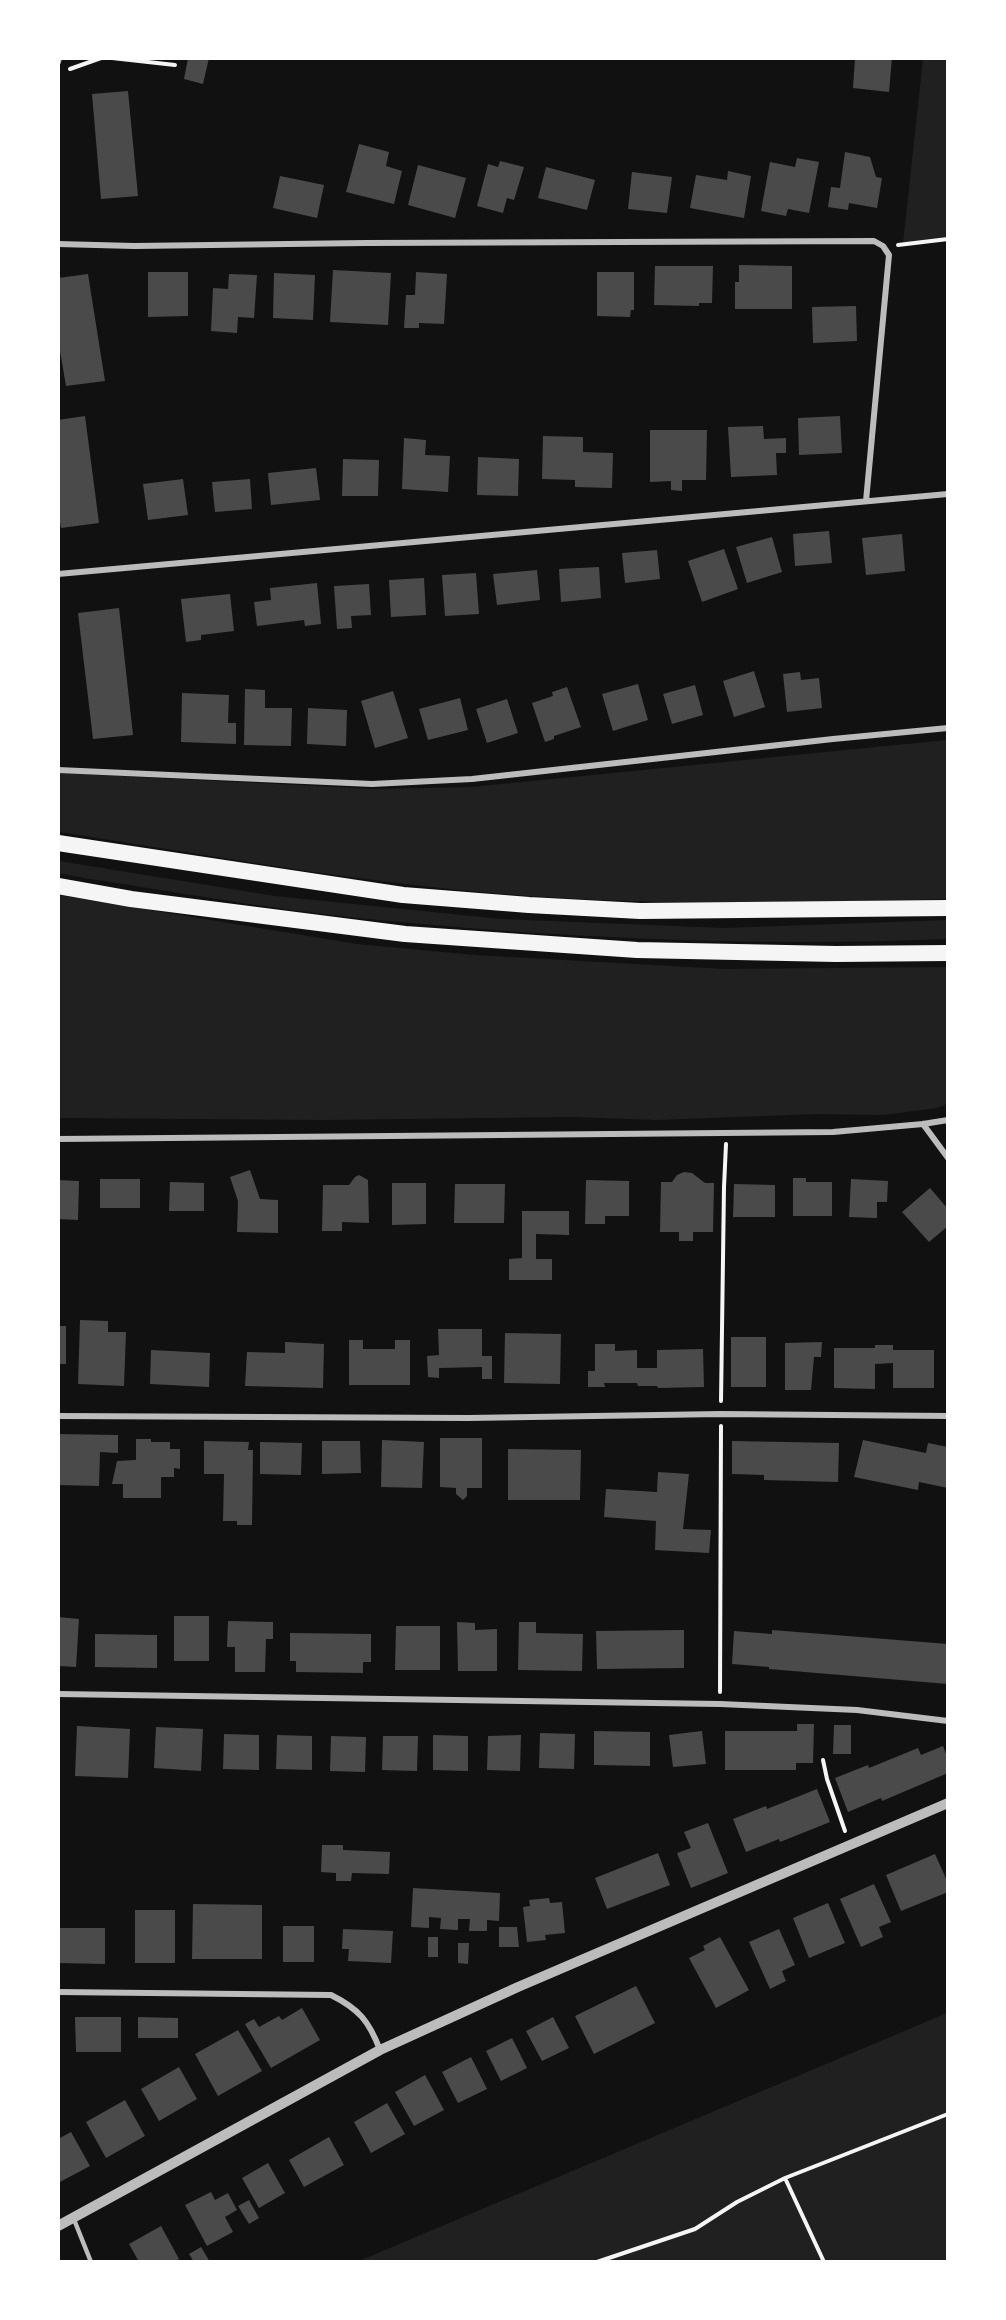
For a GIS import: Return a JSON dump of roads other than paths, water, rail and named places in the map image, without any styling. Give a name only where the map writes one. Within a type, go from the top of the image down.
[{"type":"highway","points":[[58,843],[403,895],[529,905],[640,911],[948,908]]},
{"type":"highway","points":[[58,886],[131,899],[405,934],[637,950],[836,954],[948,953]]},
{"type":"street","points":[[58,244],[134,246],[874,241],[883,246],[889,255],[866,501]]},
{"type":"street","points":[[58,574],[948,494]]},
{"type":"street","points":[[58,770],[372,784],[472,779],[948,728]]},
{"type":"street","points":[[58,1139],[833,1132],[948,1120]]},
{"type":"street","points":[[923,1124],[948,1158]]},
{"type":"street","points":[[58,1416],[468,1418],[721,1414],[948,1416]]},
{"type":"street","points":[[58,1694],[720,1704],[857,1710],[948,1721]]},
{"type":"street","points":[[58,2226],[380,2050],[518,1988],[948,1803]]},
{"type":"street","points":[[58,1992],[331,1995],[350,2004],[364,2016],[380,2050]]},
{"type":"lane","points":[[73,2217],[90,2262]]}]
